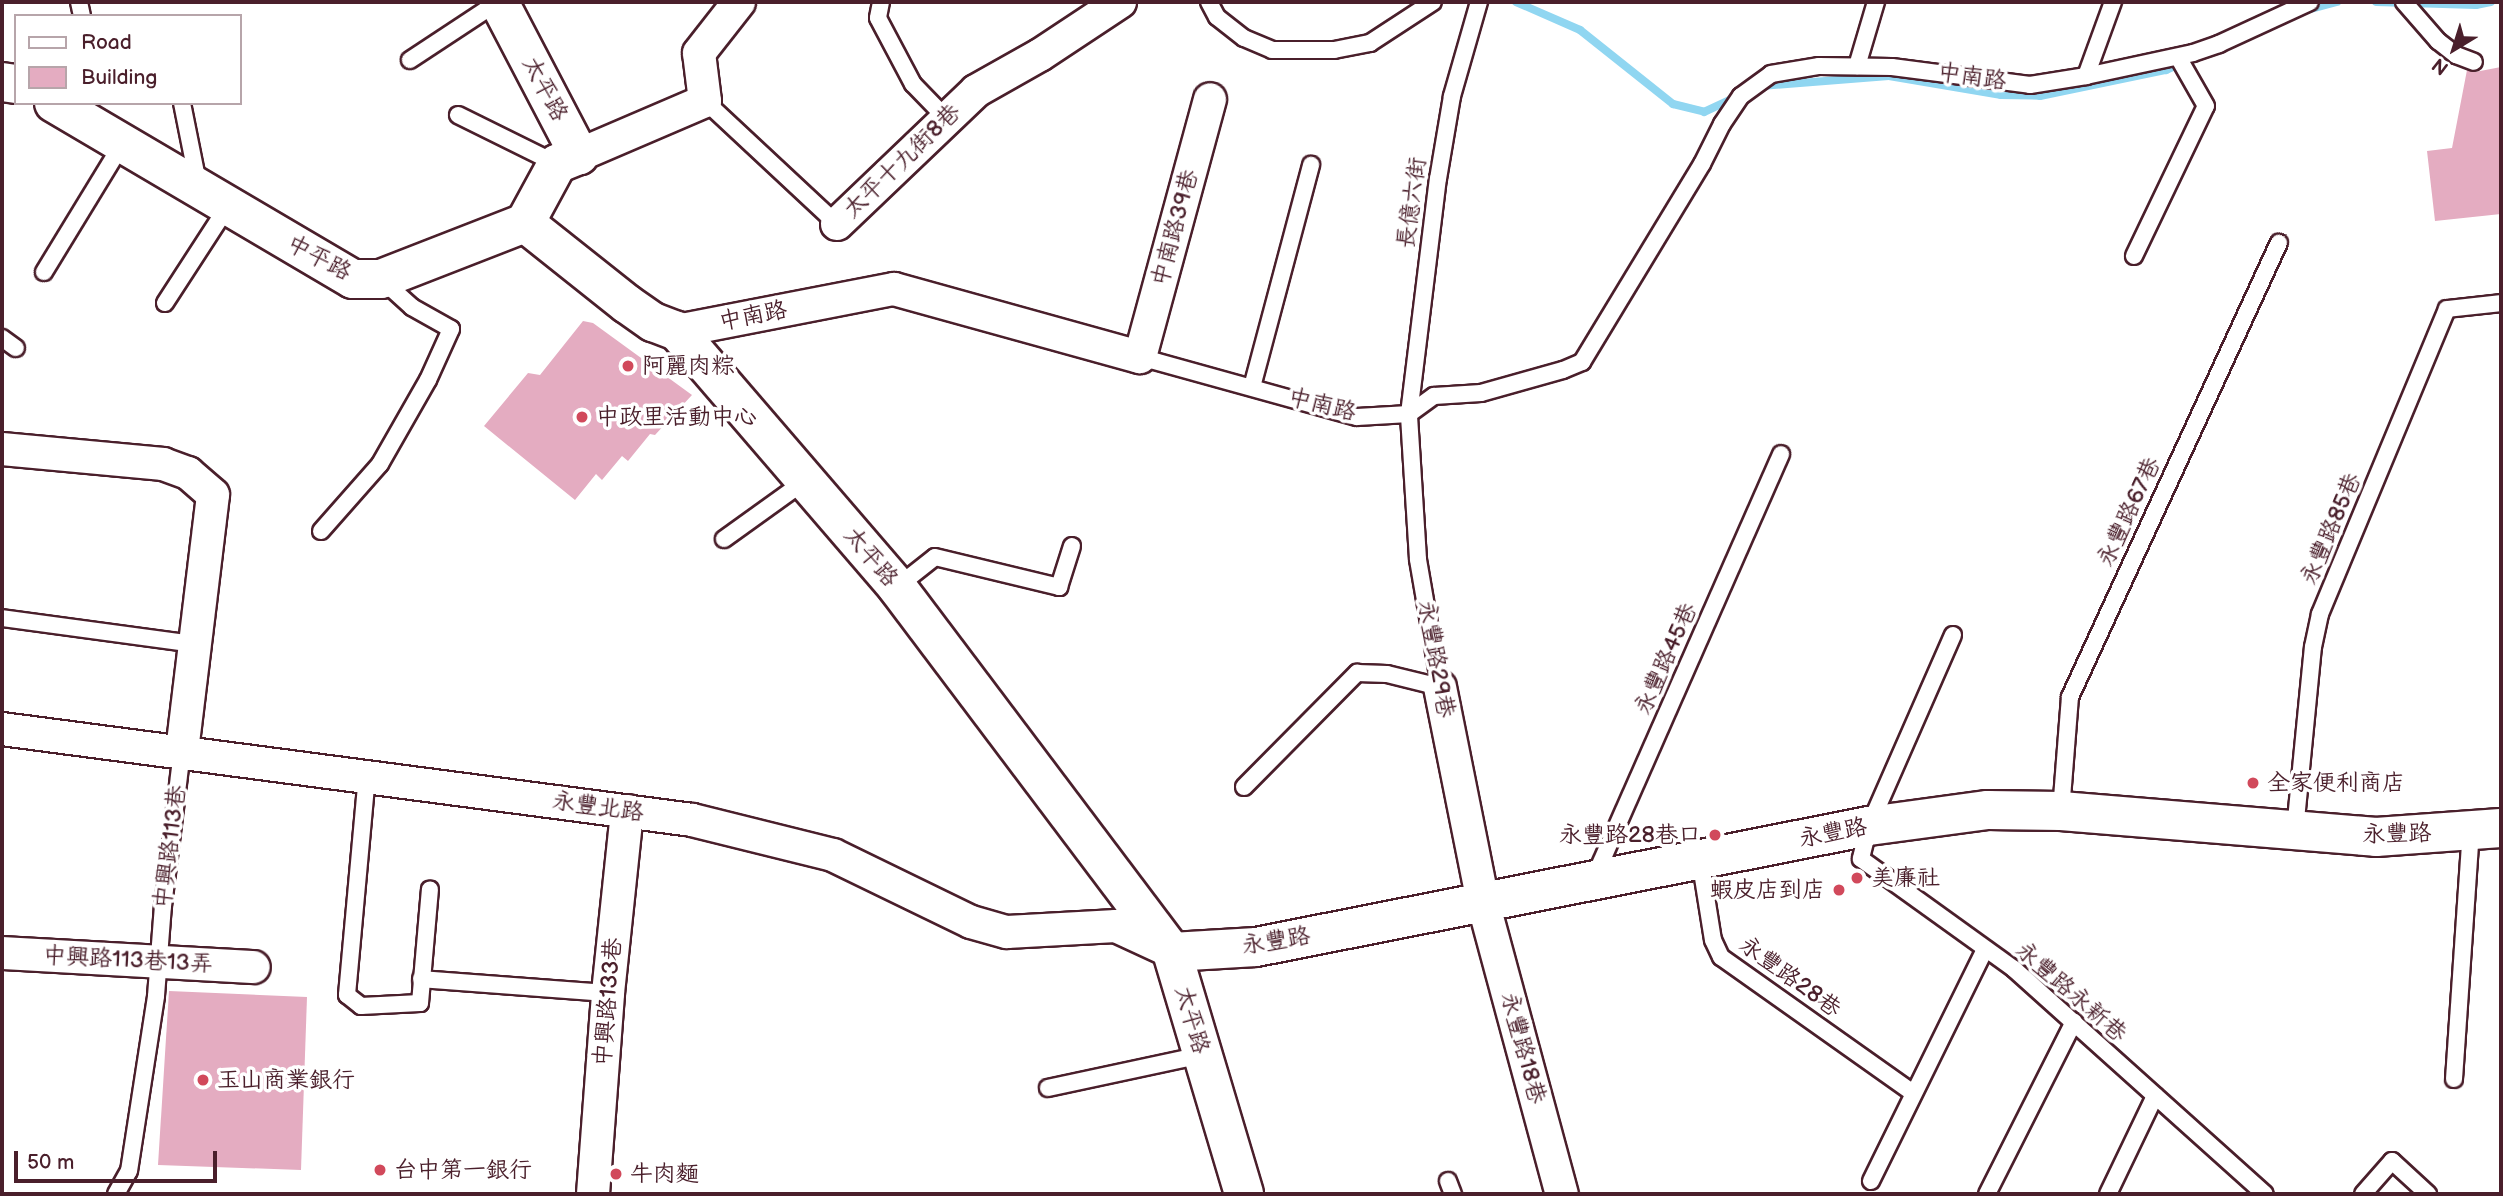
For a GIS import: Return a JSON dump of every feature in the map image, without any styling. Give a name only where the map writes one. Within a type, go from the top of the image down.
[{"type":"street","name":"太平路","points":[[499,2],[568,159]]},
{"type":"street","points":[[526,223],[568,159],[705,101],[699,53],[739,2]]},
{"type":"street","name":"太平十九街8巷","points":[[837,224],[946,118],[995,78],[1040,55],[1120,2]]},
{"type":"street","name":"中南路39巷","points":[[1140,357],[1210,99]]},
{"type":"street","name":"中平路","points":[[57,105],[353,279],[381,279],[526,223]]},
{"type":"street","name":"太平路","points":[[526,223],[627,304],[653,322],[677,331],[897,587],[1172,952],[1244,1194]]},
{"type":"street","name":"中南路","points":[[677,331],[894,289],[1140,357]]},
{"type":"street","name":"中興路113巷","points":[[2,449],[163,464],[188,473],[213,495],[182,752]]},
{"type":"street","name":"永豐路29巷","points":[[1440,687],[1483,902]]},
{"type":"street","name":"永豐北路","points":[[2,729],[368,775],[627,811],[744,831],[833,855],[971,922],[1007,932],[1116,926],[1172,952]]},
{"type":"street","name":"永豐路","points":[[1172,952],[1256,947],[1869,826],[1988,810],[2061,811],[2376,837],[2486,830]]},
{"type":"street","name":"中興路133巷","points":[[593,1194],[608,993],[627,811]]},
{"type":"street","name":"永豐路18巷","points":[[1483,902],[1562,1194]]},
{"type":"street","name":"中興路113巷13弄","points":[[2,953],[254,967]]},
{"type":"lane","points":[[410,60],[499,2]]},
{"type":"lane","points":[[881,2],[878,18],[913,84],[946,118]]},
{"type":"lane","points":[[1209,2],[1217,17],[1244,38],[1272,50],[1321,50],[1370,43],[1433,2]]},
{"type":"lane","name":"長億六街","points":[[1409,414],[1438,179],[1452,96],[1479,2]]},
{"type":"lane","points":[[1857,66],[1876,2]]},
{"type":"lane","points":[[2086,76],[2113,2]]},
{"type":"lane","name":"中南路","points":[[1140,357],[1357,417],[1409,414],[1434,396],[1481,393],[1563,370],[1582,362],[1702,164],[1721,124],[1741,96],[1771,74],[1819,66],[1857,66],[1933,71],[2030,85],[2178,57],[2219,44],[2310,2]]},
{"type":"lane","points":[[2404,2],[2438,41],[2456,55],[2474,62]]},
{"type":"lane","points":[[2134,256],[2195,134],[2206,106],[2178,57]]},
{"type":"lane","name":"太平十九街8巷","points":[[705,101],[837,224]]},
{"type":"lane","points":[[165,303],[214,198],[183,105]]},
{"type":"lane","points":[[458,115],[568,159]]},
{"type":"lane","points":[[44,272],[122,144]]},
{"type":"lane","points":[[1252,387],[1311,165]]},
{"type":"lane","name":"永豐路67巷","points":[[2061,811],[2070,697],[2279,243]]},
{"type":"lane","points":[[321,531],[380,464],[428,380],[451,329],[412,307],[381,279]]},
{"type":"lane","name":"永豐路85巷","points":[[2295,830],[2313,647],[2320,614],[2447,310],[2501,303]]},
{"type":"lane","points":[[2,338],[16,348]]},
{"type":"lane","name":"永豐路29巷","points":[[1409,414],[1418,559],[1440,687]]},
{"type":"lane","name":"永豐路45巷","points":[[1593,882],[1781,454]]},
{"type":"lane","points":[[724,539],[806,480]]},
{"type":"lane","points":[[897,587],[936,557],[1059,587],[1072,546]]},
{"type":"lane","points":[[2,618],[194,644]]},
{"type":"lane","points":[[1869,826],[1953,635]]},
{"type":"lane","points":[[1244,787],[1357,673],[1387,674],[1440,687]]},
{"type":"lane","name":"中興路113巷","points":[[116,1194],[129,1171],[156,996],[182,752]]},
{"type":"lane","points":[[368,775],[347,995],[361,1006],[420,1003],[430,889]]},
{"type":"lane","name":"永豐路永新巷","points":[[1869,826],[1861,859],[2014,969],[2265,1194]]},
{"type":"lane","points":[[2454,1079],[2486,830]]},
{"type":"lane","name":"永豐路28巷","points":[[1700,859],[1713,940],[1721,957],[1913,1093]]},
{"type":"lane","points":[[1871,1181],[1984,949]]},
{"type":"lane","points":[[421,979],[608,993]]},
{"type":"lane","points":[[1987,1194],[2074,1022]]},
{"type":"lane","points":[[1048,1087],[1202,1055]]},
{"type":"lane","points":[[2108,1194],[2155,1096]]},
{"type":"lane","points":[[2363,1194],[2392,1161],[2428,1194]]},
{"type":"building","points":[[2501,67],[2501,214],[2435,221],[2427,151],[2452,148],[2467,70],[2475,72]]},
{"type":"building","name":"中政里活動中心","points":[[583,321],[593,323],[692,395],[655,435],[650,434],[628,461],[622,456],[602,480],[596,474],[575,500],[484,426],[528,373],[540,375]]},
{"type":"building","points":[[169,991],[307,997],[301,1170],[158,1165]]},
{"type":"waterway","points":[[1516,2],[1580,30],[1673,104],[1704,112],[1736,97]]},
{"type":"waterway","points":[[2307,10],[2337,2]]},
{"type":"waterway","points":[[2376,2],[2476,5],[2491,2]]},
{"type":"waterway","points":[[1761,86],[1889,76],[2001,95],[2040,96],[2166,70],[2182,63]]},
{"type":"place","name":"阿麗肉粽","points":[[628,366]]},
{"type":"place","name":"中政里活動中心","points":[[582,417]]},
{"type":"place","name":"全家便利商店","points":[[2253,783]]},
{"type":"place","name":"永豐路28巷口","points":[[1715,835]]},
{"type":"place","name":"美廉社","points":[[1857,878]]},
{"type":"place","name":"蝦皮店到店","points":[[1839,890]]},
{"type":"place","name":"玉山商業銀行","points":[[203,1080]]},
{"type":"place","name":"台中第一銀行","points":[[380,1170]]},
{"type":"place","name":"牛肉麵","points":[[616,1174]]}]
